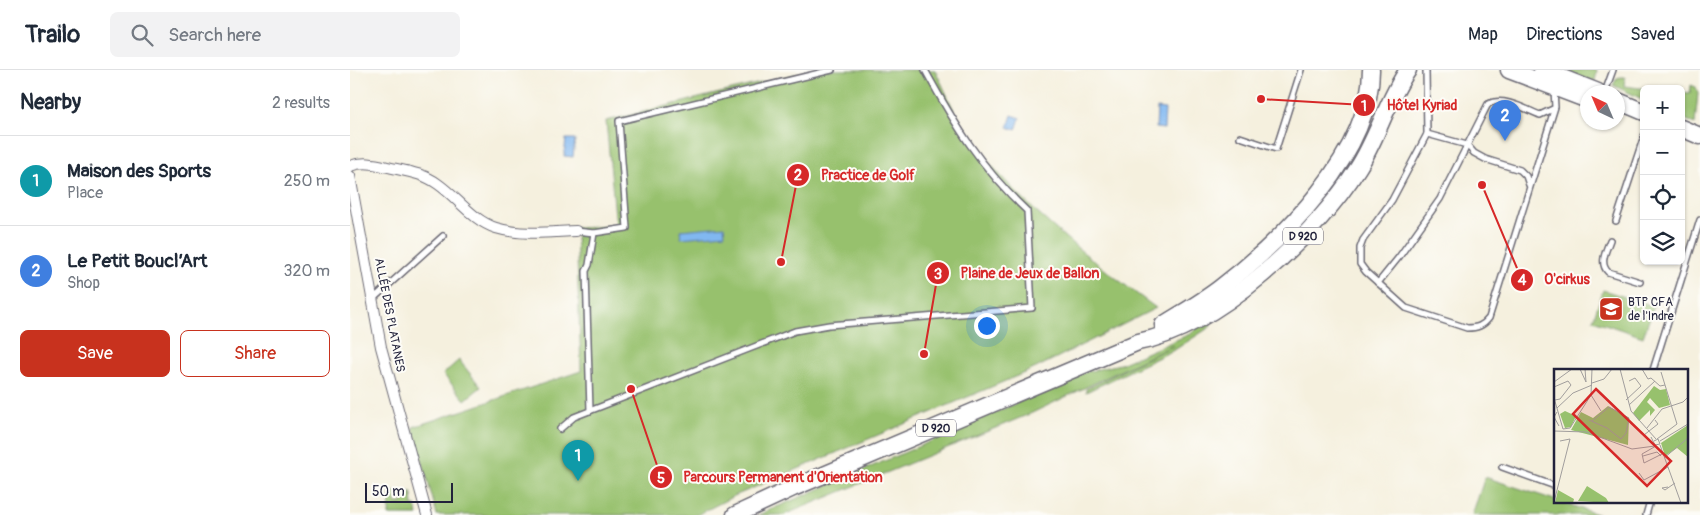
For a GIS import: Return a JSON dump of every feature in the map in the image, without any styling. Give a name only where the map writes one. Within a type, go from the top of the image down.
[{"type":"main road","name":"D 920","points":[[735,515],[793,488],[1138,342],[1219,289],[1244,270],[1288,228],[1309,203],[1348,148],[1360,126],[1368,104],[1371,70]]},
{"type":"main road","name":"D 920","points":[[1138,342],[1154,339],[1221,306],[1264,273],[1298,241],[1339,195],[1359,167],[1397,85],[1408,70]]},
{"type":"main road","points":[[1509,70],[1580,97]]},
{"type":"main road","points":[[1542,70],[1580,85]]},
{"type":"main road","points":[[1625,104],[1640,110]]},
{"type":"main road","points":[[1625,115],[1640,120]]},
{"type":"main road","points":[[1685,130],[1700,136]]},
{"type":"main road","points":[[1685,141],[1700,145]]},
{"type":"street","points":[[350,166],[358,163],[372,164],[420,174],[438,184],[473,215],[495,227],[520,232],[576,231]]},
{"type":"street","name":"ALLÉE DES PLATANES","points":[[350,176],[381,347],[426,515]]},
{"type":"lane","points":[[576,231],[594,233],[627,228],[619,121],[832,70]]},
{"type":"lane","points":[[560,429],[574,417],[795,331],[829,325],[1032,308],[1027,211],[1004,190],[958,130],[925,70]]},
{"type":"lane","points":[[1240,137],[1276,149],[1301,70]]},
{"type":"lane","points":[[1426,70],[1427,134],[1392,200],[1363,240],[1360,248],[1360,264],[1378,283],[1414,312],[1467,328],[1476,328],[1484,324],[1489,318],[1555,107],[1553,87]]},
{"type":"lane","points":[[1608,85],[1613,70]]},
{"type":"lane","points":[[1378,283],[1440,199],[1485,109],[1493,101],[1509,103],[1540,115],[1549,112],[1555,107]]},
{"type":"lane","points":[[1427,134],[1467,145],[1474,154],[1524,172],[1530,188]]},
{"type":"lane","points":[[1616,221],[1640,148]]},
{"type":"lane","points":[[1653,369],[1700,220]]},
{"type":"lane","points":[[590,411],[586,271],[590,265],[594,233]]},
{"type":"lane","points":[[373,300],[443,236]]},
{"type":"lane","points":[[1610,240],[1603,263],[1605,269],[1608,272],[1640,282]]},
{"type":"lane","points":[[1502,467],[1554,486]]},
{"type":"lane","points":[[1646,515],[1650,502]]},
{"type":"green space","points":[[813,70],[935,70],[957,116],[972,141],[1012,188],[1034,210],[1082,251],[1156,308],[1036,368],[732,497],[697,515],[437,515],[413,427],[581,371],[576,228],[616,226],[606,121]]},
{"type":"green space","points":[[1564,70],[1597,70],[1595,81]]},
{"type":"green space","points":[[1625,77],[1624,85],[1613,85],[1617,78]]},
{"type":"green space","points":[[1691,85],[1696,87],[1698,93],[1695,124],[1685,119],[1685,92],[1690,93]]},
{"type":"green space","points":[[1625,86],[1640,88],[1640,98],[1625,91]]},
{"type":"green space","points":[[1603,290],[1654,306],[1643,337],[1593,320]]},
{"type":"green space","points":[[1204,322],[1205,325],[1211,323],[1210,327],[1176,349],[1086,392],[1086,389],[1174,345],[1032,413],[784,515],[758,515],[943,436],[1086,372],[1120,364],[1190,334]]},
{"type":"green space","points":[[459,360],[481,387],[465,400],[443,374]]},
{"type":"green space","points":[[1485,477],[1554,500],[1554,502],[1561,502],[1600,515],[1472,515]]},
{"type":"green space","points":[[393,491],[396,493],[396,503],[402,503],[404,493],[412,493],[413,506],[416,506],[418,515],[389,515],[390,494]]},
{"type":"water","points":[[1157,108],[1165,109],[1164,129],[1156,128]]},
{"type":"water","points":[[1012,115],[1020,118],[1016,130],[1008,127]]},
{"type":"water","points":[[566,139],[575,139],[573,157],[564,156]]},
{"type":"water","points":[[724,226],[725,234],[681,238],[680,230]]},
{"type":"place","name":"Hôtel Kyriad","points":[[1261,99]]},
{"type":"place","name":"Le Petit Boucl’Art","points":[[1505,141]]},
{"type":"place","name":"O'cirkus","points":[[1482,185]]},
{"type":"place","name":"Practice de Golf","points":[[781,262]]},
{"type":"place","name":"BTP CFA de l'Indre","points":[[1611,309]]},
{"type":"place","name":"Plaine de Jeux de Ballon","points":[[924,354]]},
{"type":"place","name":"Parcours Permanent d'Orientation","points":[[631,389]]},
{"type":"place","name":"Maison des Sports","points":[[578,481]]}]
